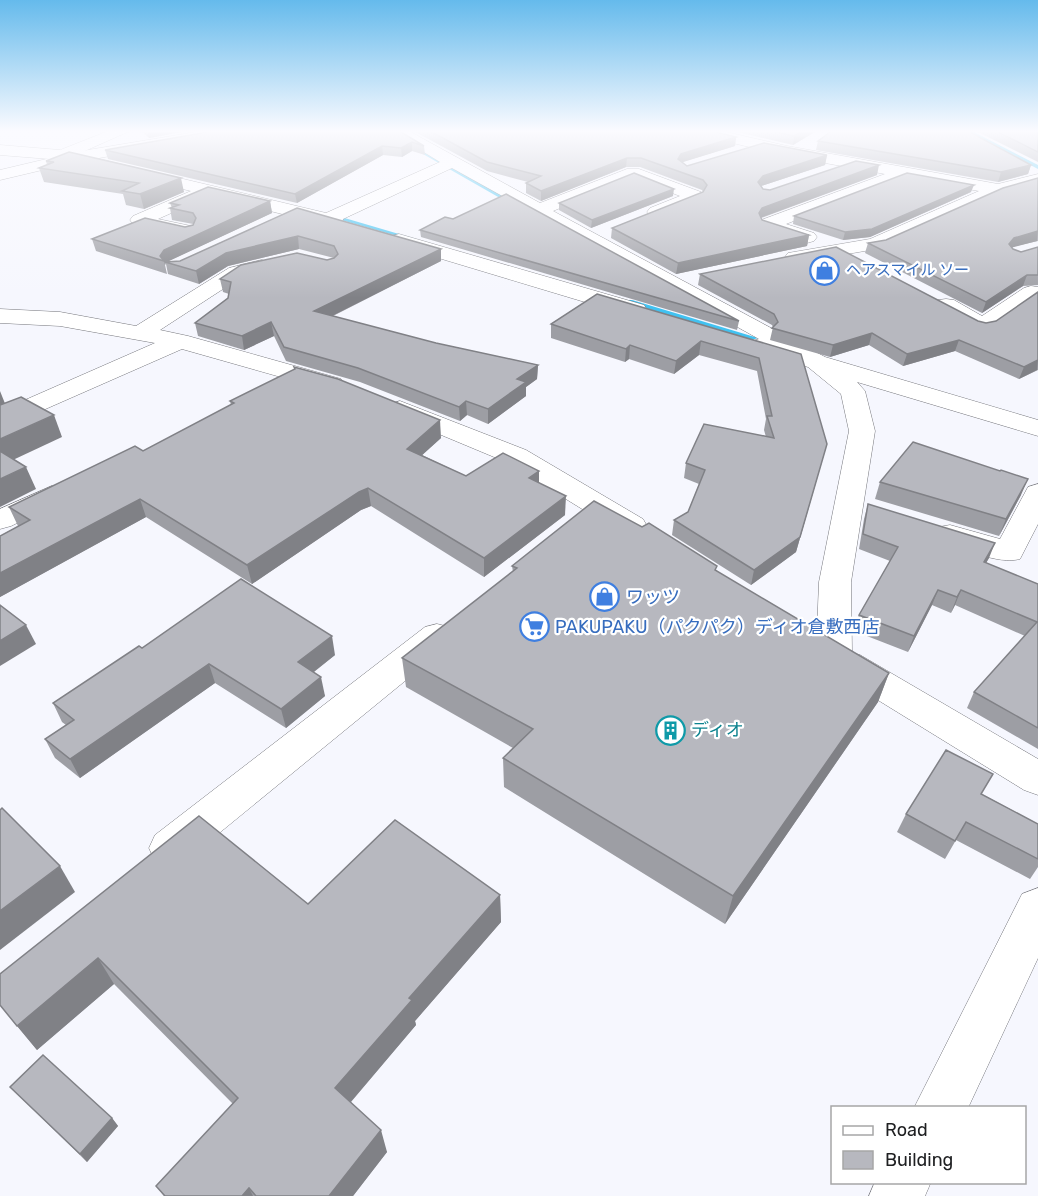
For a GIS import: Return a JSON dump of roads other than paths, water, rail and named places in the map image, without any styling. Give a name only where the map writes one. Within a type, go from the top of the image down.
[{"type":"street","points":[[209,186],[297,211],[339,217],[403,186]]},
{"type":"street","points":[[188,231],[139,220],[209,186],[339,217]]},
{"type":"street","points":[[491,186],[819,363],[853,391],[862,431],[861,506],[835,582],[819,647],[1038,779]]},
{"type":"street","points":[[539,210],[599,186]]},
{"type":"street","points":[[642,217],[695,196],[669,186]]},
{"type":"street","points":[[867,186],[768,224],[840,249],[869,266]]},
{"type":"street","points":[[976,186],[1038,197]]},
{"type":"street","points":[[782,259],[875,244],[1005,186]]},
{"type":"street","points":[[267,226],[297,211]]},
{"type":"street","points":[[588,238],[610,229]]},
{"type":"street","points":[[385,236],[460,256],[653,315]]},
{"type":"street","points":[[139,334],[236,272],[279,262]]},
{"type":"street","points":[[670,283],[704,276]]},
{"type":"street","points":[[931,298],[977,332],[1032,292]]},
{"type":"street","points":[[0,316],[60,319],[180,341],[361,394],[516,456],[586,517],[658,543]]},
{"type":"street","points":[[719,334],[1038,428]]},
{"type":"street","points":[[0,421],[180,341]]},
{"type":"street","points":[[0,520],[74,484]]},
{"type":"street","points":[[929,527],[1010,552],[1038,494]]},
{"type":"street","points":[[141,871],[459,617]]},
{"type":"street","points":[[940,1106],[1038,909]]},
{"type":"waterway","points":[[482,186],[516,205]]},
{"type":"waterway","points":[[329,215],[413,239]]},
{"type":"waterway","points":[[629,302],[754,338]]},
{"type":"place","name":"ヘアスマイル ソー","points":[[825,270]]},
{"type":"place","name":"ワッツ","points":[[605,597]]},
{"type":"place","name":"PAKUPAKU（パクパク）ディオ倉敷西店","points":[[534,627]]},
{"type":"place","name":"ディオ","points":[[670,730]]}]
